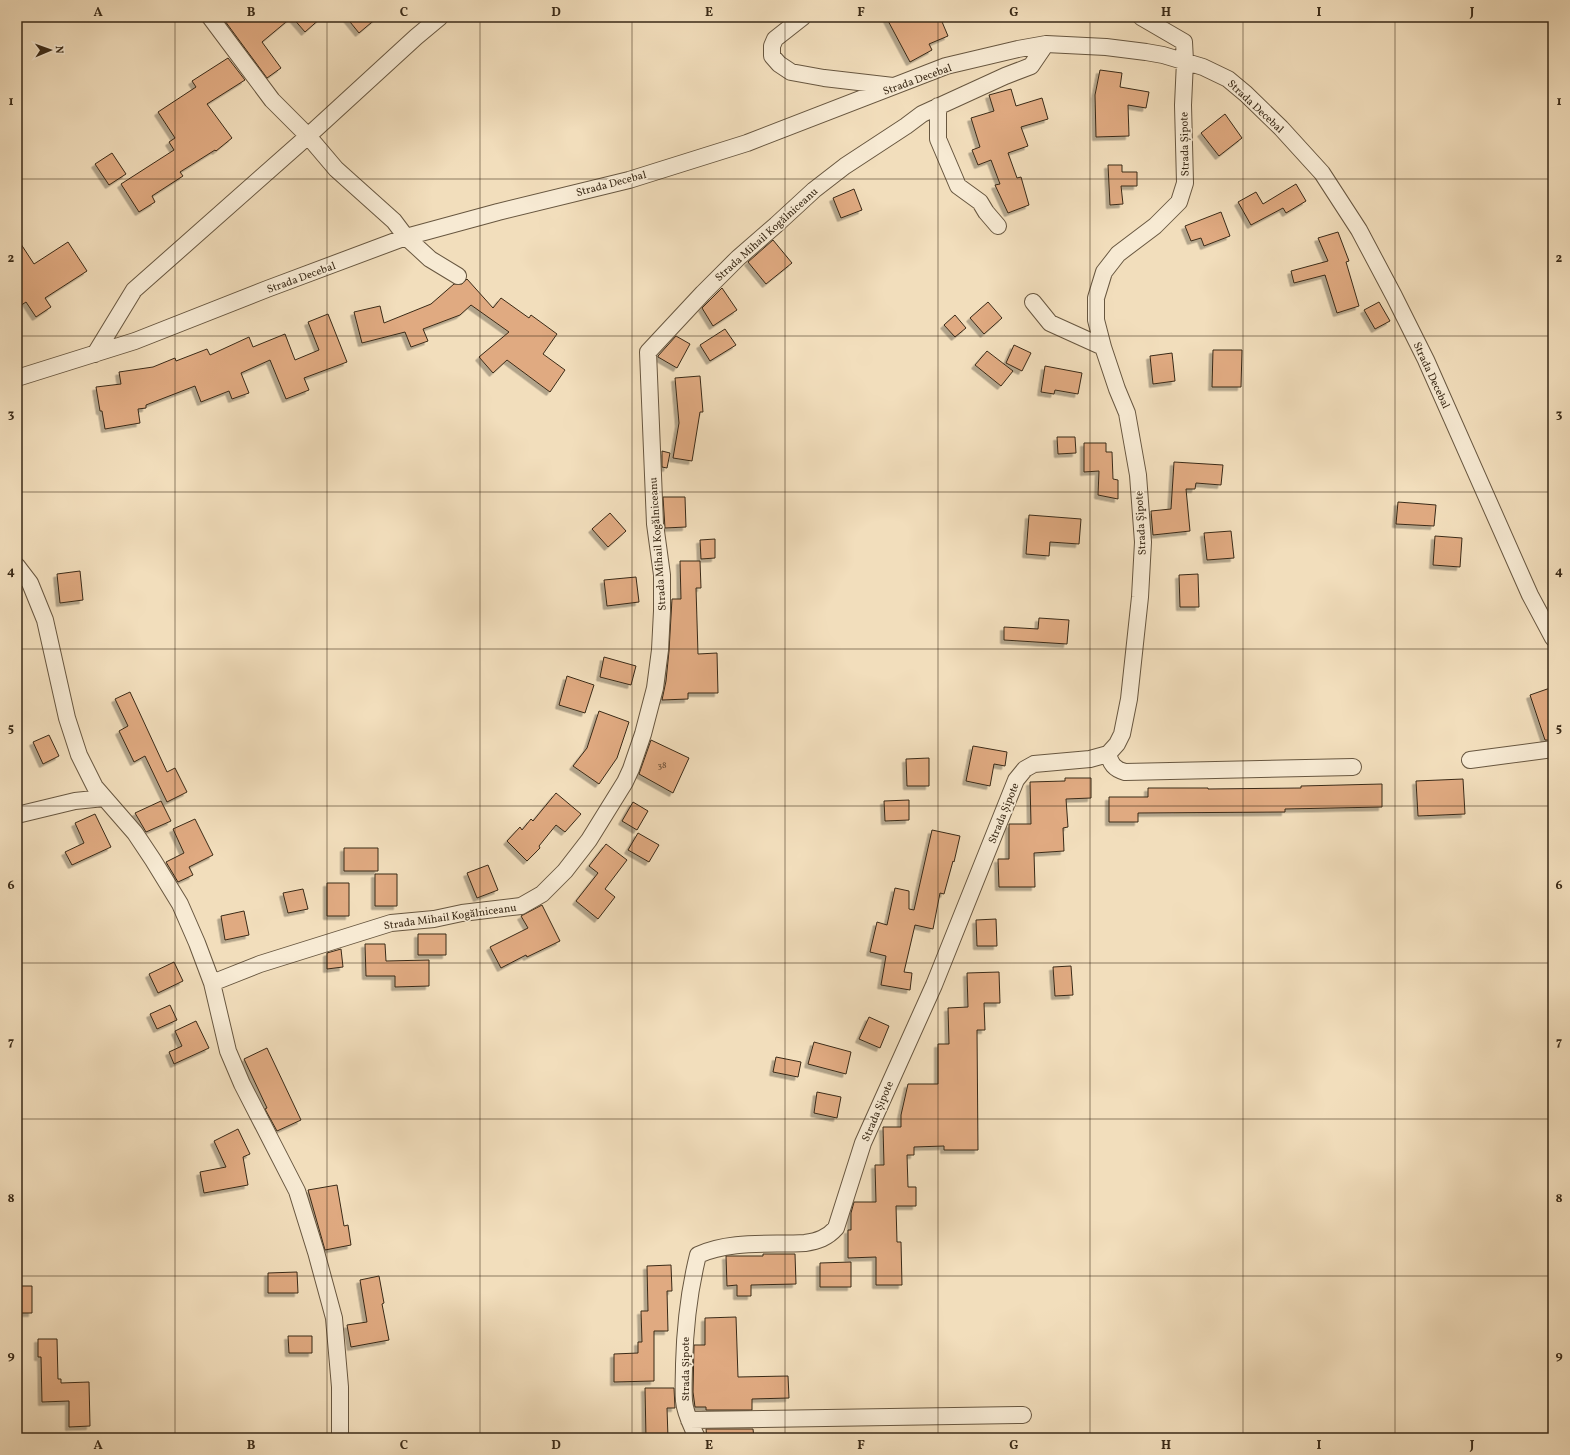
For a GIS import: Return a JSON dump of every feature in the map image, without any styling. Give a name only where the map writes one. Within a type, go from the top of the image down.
[{"type":"street","points":[[210,17],[272,100],[308,136],[336,169],[394,221],[406,238],[430,259],[458,276]]},
{"type":"street","points":[[95,354],[134,290],[440,17]]},
{"type":"street","points":[[803,17],[775,39],[772,46],[772,56],[779,64],[791,72],[818,77],[897,86]]},
{"type":"street","name":"Strada Șipote","points":[[697,1438],[689,1420],[684,1401],[685,1340],[692,1281],[698,1255],[708,1250],[726,1246],[805,1244],[817,1242],[828,1236],[836,1228],[863,1143],[934,985],[1016,780],[1025,769],[1034,764],[1090,759],[1108,754],[1117,744],[1122,734],[1129,699],[1140,597],[1143,542],[1138,475],[1127,413],[1103,347],[1096,320],[1096,298],[1104,272],[1118,254],[1156,226],[1179,202],[1185,183],[1183,105],[1186,61],[1184,42],[1141,17]]},
{"type":"street","name":"Strada Decebal","points":[[17,378],[135,341],[260,292],[406,238],[498,212],[629,180],[740,146],[946,66],[1046,44],[1106,47],[1146,52],[1186,61],[1228,79],[1246,94],[1281,128],[1322,173],[1355,223],[1426,360],[1530,595],[1553,638]]},
{"type":"street","name":"Strada Mihail Kogălniceanu","points":[[212,983],[260,964],[390,923],[434,919],[462,913],[521,906],[542,894],[565,871],[589,840],[625,782],[643,734],[655,688],[660,650],[662,575],[655,524],[648,352],[702,293],[738,258],[814,190],[845,166],[922,114],[1031,66],[1046,44]]},
{"type":"street","points":[[938,106],[938,139],[958,186],[980,202],[998,226]]},
{"type":"street","points":[[1033,302],[1050,323],[1103,347]]},
{"type":"street","points":[[17,566],[30,583],[45,620],[67,718],[79,755],[95,787],[135,833],[154,860],[180,904],[212,983],[228,1051],[242,1084],[297,1191],[334,1318],[340,1387],[340,1438]]},
{"type":"street","points":[[1470,760],[1553,749]]},
{"type":"street","points":[[1108,754],[1111,764],[1117,770],[1125,772],[1353,766]]},
{"type":"street","points":[[17,815],[75,801],[104,798]]},
{"type":"street","points":[[689,1420],[1023,1415]]},
{"type":"building","points":[[222,17],[292,17],[262,42],[281,68],[267,78]]},
{"type":"building","points":[[292,17],[322,17],[305,32]]},
{"type":"building","points":[[346,17],[378,17],[359,33]]},
{"type":"building","points":[[886,17],[940,17],[948,36],[929,44],[932,50],[910,62]]},
{"type":"building","points":[[228,58],[245,80],[207,104],[232,138],[216,151],[215,150],[180,172],[183,176],[152,196],[155,202],[139,212],[121,184],[174,150],[169,142],[175,138],[158,112],[196,87],[192,81]]},
{"type":"building","points":[[1100,70],[1122,73],[1120,87],[1149,92],[1146,108],[1128,105],[1129,136],[1096,137],[1095,95]]},
{"type":"building","points":[[1011,89],[1016,106],[1042,98],[1048,119],[1021,127],[1028,146],[1008,153],[1017,178],[1021,177],[1029,205],[1008,213],[995,185],[1000,184],[991,160],[978,165],[972,150],[980,147],[971,118],[994,111],[989,95]]},
{"type":"building","points":[[1225,114],[1242,138],[1219,156],[1201,133]]},
{"type":"building","points":[[112,153],[126,174],[109,185],[95,164]]},
{"type":"building","points":[[1108,165],[1122,165],[1122,172],[1137,172],[1137,186],[1121,186],[1123,204],[1110,205]]},
{"type":"building","points":[[1296,184],[1306,201],[1286,213],[1283,208],[1251,225],[1238,202],[1256,192],[1263,204]]},
{"type":"building","points":[[854,189],[862,210],[841,218],[833,198]]},
{"type":"building","points":[[1221,212],[1230,236],[1204,246],[1201,238],[1191,241],[1185,226]]},
{"type":"building","points":[[1338,232],[1349,261],[1346,262],[1359,306],[1337,313],[1325,275],[1294,283],[1291,271],[1328,261],[1318,238]]},
{"type":"building","points":[[17,238],[34,264],[68,242],[87,271],[45,298],[51,307],[36,317],[26,302],[17,308]]},
{"type":"building","points":[[773,240],[792,263],[766,284],[748,262]]},
{"type":"building","points":[[467,279],[493,308],[501,298],[529,318],[531,315],[557,334],[543,354],[565,370],[550,392],[507,360],[493,373],[479,357],[509,332],[471,305],[460,315],[423,329],[428,341],[411,347],[405,332],[362,343],[354,312],[380,306],[384,323],[431,304],[454,284],[462,284]]},
{"type":"building","points":[[722,288],[737,310],[713,326],[702,308]]},
{"type":"building","points":[[988,302],[1002,318],[984,334],[970,318]]},
{"type":"building","points":[[1379,302],[1390,321],[1375,329],[1364,310]]},
{"type":"building","points":[[328,314],[347,362],[304,378],[309,390],[286,399],[270,360],[241,373],[249,393],[232,399],[229,391],[201,402],[195,386],[146,405],[146,408],[138,409],[140,423],[105,429],[96,387],[121,384],[119,372],[153,367],[175,358],[176,361],[207,349],[210,355],[249,337],[253,347],[285,334],[295,360],[319,350],[308,322]]},
{"type":"building","points":[[955,315],[966,328],[955,337],[944,325]]},
{"type":"building","points":[[725,329],[736,345],[710,361],[700,345]]},
{"type":"building","points":[[676,336],[690,344],[677,368],[658,357]]},
{"type":"building","points":[[1014,345],[1031,353],[1022,371],[1006,363]]},
{"type":"building","points":[[1213,350],[1242,350],[1241,387],[1212,387]]},
{"type":"building","points":[[987,351],[1013,371],[1001,386],[975,365]]},
{"type":"building","points":[[1172,353],[1175,381],[1153,384],[1150,356]]},
{"type":"building","points":[[1045,366],[1082,373],[1078,394],[1055,390],[1054,394],[1041,392]]},
{"type":"building","points":[[700,376],[703,412],[700,412],[692,461],[673,458],[679,423],[675,378]]},
{"type":"building","points":[[1057,437],[1075,437],[1076,453],[1058,454]]},
{"type":"building","points":[[1084,443],[1106,443],[1106,452],[1112,452],[1113,479],[1118,480],[1118,499],[1098,495],[1099,471],[1084,472]]},
{"type":"building","points":[[662,451],[670,453],[667,468],[662,467]]},
{"type":"building","points":[[1174,462],[1223,465],[1221,485],[1196,483],[1195,489],[1186,489],[1190,531],[1153,535],[1151,511],[1171,509]]},
{"type":"building","points":[[663,497],[685,497],[686,527],[665,528]]},
{"type":"building","points":[[1398,502],[1436,505],[1434,526],[1396,524]]},
{"type":"building","points":[[610,513],[626,531],[608,547],[592,529]]},
{"type":"building","points":[[1029,515],[1081,519],[1079,544],[1050,542],[1049,556],[1026,554]]},
{"type":"building","points":[[1231,531],[1234,558],[1207,560],[1204,533]]},
{"type":"building","points":[[1435,536],[1462,538],[1460,567],[1433,565]]},
{"type":"building","points":[[715,539],[715,558],[701,559],[700,540]]},
{"type":"building","points":[[680,561],[700,561],[701,588],[696,588],[698,654],[717,653],[718,693],[688,693],[688,699],[662,700],[666,681],[669,651],[672,599],[681,599]]},
{"type":"building","points":[[80,571],[83,600],[60,603],[57,574]]},
{"type":"building","points":[[1198,574],[1199,607],[1180,607],[1179,575]]},
{"type":"building","points":[[636,577],[639,602],[607,606],[604,580]]},
{"type":"building","points":[[1039,618],[1069,620],[1067,644],[1004,640],[1004,627],[1038,629]]},
{"type":"building","points":[[604,657],[636,666],[631,685],[600,677]]},
{"type":"building","points":[[567,676],[594,685],[585,713],[559,705]]},
{"type":"building","points":[[1553,687],[1553,740],[1545,740],[1530,695]]},
{"type":"building","points":[[130,692],[167,772],[175,768],[187,792],[167,802],[145,756],[134,762],[119,731],[128,726],[115,699]]},
{"type":"building","points":[[599,711],[629,722],[617,758],[599,784],[573,766],[587,748]]},
{"type":"building","points":[[49,735],[59,756],[43,764],[33,742]]},
{"type":"building","points":[[651,740],[689,758],[673,793],[639,774]]},
{"type":"building","points":[[973,746],[1007,752],[1005,766],[994,764],[990,786],[966,781]]},
{"type":"building","points":[[929,758],[929,786],[907,786],[906,759]]},
{"type":"building","points":[[1065,778],[1091,778],[1091,798],[1066,799],[1068,827],[1063,828],[1064,851],[1034,853],[1035,887],[999,887],[998,859],[1009,859],[1009,824],[1031,824],[1030,782],[1065,781]]},
{"type":"building","points":[[1463,779],[1465,814],[1418,816],[1416,781]]},
{"type":"building","points":[[1382,784],[1382,807],[1285,809],[1285,812],[1138,813],[1138,822],[1109,822],[1109,797],[1148,797],[1148,788],[1301,788],[1301,786]]},
{"type":"building","points":[[556,793],[581,814],[565,832],[556,825],[539,846],[540,848],[527,861],[507,841],[520,827],[522,830],[531,819],[533,821]]},
{"type":"building","points":[[909,800],[909,820],[885,821],[884,801]]},
{"type":"building","points":[[161,801],[171,821],[146,832],[135,813]]},
{"type":"building","points":[[633,802],[648,811],[637,830],[622,821]]},
{"type":"building","points":[[95,814],[111,847],[72,865],[65,852],[84,843],[75,823]]},
{"type":"building","points":[[195,819],[213,855],[189,867],[193,875],[178,882],[166,862],[184,853],[173,829]]},
{"type":"building","points":[[932,830],[960,836],[944,894],[940,893],[933,929],[915,925],[904,972],[912,973],[910,990],[881,985],[886,956],[870,952],[877,922],[887,925],[895,888],[909,891],[909,909],[914,910]]},
{"type":"building","points":[[638,833],[659,845],[649,862],[628,850]]},
{"type":"building","points":[[606,844],[627,860],[605,889],[615,897],[598,919],[576,901],[598,873],[589,866]]},
{"type":"building","points":[[344,848],[378,848],[378,871],[344,871]]},
{"type":"building","points":[[488,865],[498,890],[477,898],[467,873]]},
{"type":"building","points":[[375,874],[397,874],[397,906],[375,906]]},
{"type":"building","points":[[327,883],[349,883],[349,916],[327,916]]},
{"type":"building","points":[[303,889],[308,909],[288,913],[283,893]]},
{"type":"building","points":[[542,905],[560,941],[527,957],[526,955],[501,968],[490,947],[528,928],[521,916]]},
{"type":"building","points":[[244,911],[249,935],[225,940],[221,916]]},
{"type":"building","points":[[996,919],[997,946],[977,946],[976,920]]},
{"type":"building","points":[[418,934],[446,934],[446,955],[418,955]]},
{"type":"building","points":[[365,944],[385,944],[386,961],[429,960],[429,986],[395,987],[395,976],[366,976]]},
{"type":"building","points":[[341,949],[343,967],[327,969],[327,953]]},
{"type":"building","points":[[174,962],[183,981],[158,993],[149,974]]},
{"type":"building","points":[[1071,966],[1073,995],[1055,996],[1053,967]]},
{"type":"building","points":[[999,972],[1000,1003],[984,1003],[985,1030],[977,1030],[978,1150],[944,1150],[944,1146],[914,1147],[914,1155],[907,1155],[908,1187],[916,1187],[916,1206],[896,1206],[897,1242],[901,1242],[902,1285],[876,1285],[876,1257],[848,1258],[848,1230],[851,1230],[851,1213],[854,1202],[876,1202],[875,1165],[884,1165],[883,1127],[901,1127],[901,1115],[908,1084],[938,1084],[938,1044],[949,1044],[948,1008],[968,1007],[967,973]]},
{"type":"building","points":[[170,1005],[177,1020],[157,1029],[150,1014]]},
{"type":"building","points":[[869,1017],[889,1026],[880,1048],[859,1039]]},
{"type":"building","points":[[196,1021],[209,1048],[174,1064],[169,1052],[182,1046],[175,1031]]},
{"type":"building","points":[[814,1042],[851,1052],[846,1074],[808,1064]]},
{"type":"building","points":[[267,1048],[301,1120],[277,1131],[265,1109],[267,1108],[244,1059]]},
{"type":"building","points":[[776,1057],[801,1062],[798,1077],[773,1072]]},
{"type":"building","points":[[817,1092],[841,1097],[837,1118],[814,1113]]},
{"type":"building","points":[[238,1129],[250,1154],[243,1157],[248,1185],[204,1193],[200,1172],[226,1167],[214,1141]]},
{"type":"building","points":[[337,1185],[344,1226],[348,1225],[351,1245],[325,1250],[308,1190]]},
{"type":"building","points":[[763,1254],[795,1254],[796,1284],[751,1285],[751,1296],[737,1296],[737,1285],[727,1286],[726,1256],[763,1256]]},
{"type":"building","points":[[851,1262],[851,1287],[820,1287],[820,1263]]},
{"type":"building","points":[[671,1265],[672,1291],[667,1291],[668,1331],[654,1331],[654,1381],[614,1382],[614,1354],[638,1353],[638,1342],[642,1342],[641,1311],[648,1311],[647,1266]]},
{"type":"building","points":[[297,1272],[298,1293],[268,1293],[268,1273]]},
{"type":"building","points":[[379,1276],[384,1303],[382,1304],[389,1340],[351,1347],[347,1325],[367,1322],[360,1280]]},
{"type":"building","points":[[17,1286],[32,1286],[32,1313],[17,1313]]},
{"type":"building","points":[[736,1317],[738,1377],[788,1376],[789,1398],[752,1399],[752,1410],[706,1410],[706,1407],[695,1407],[693,1392],[694,1345],[705,1345],[705,1318]]},
{"type":"building","points":[[288,1336],[312,1336],[312,1353],[289,1353]]},
{"type":"building","points":[[38,1339],[57,1339],[58,1379],[61,1379],[61,1383],[89,1382],[90,1426],[69,1427],[69,1401],[42,1402],[41,1357],[38,1357]]},
{"type":"building","points":[[645,1388],[674,1388],[675,1408],[667,1408],[668,1438],[646,1438]]},
{"type":"building","points":[[706,1429],[753,1429],[754,1438],[707,1438]]}]
